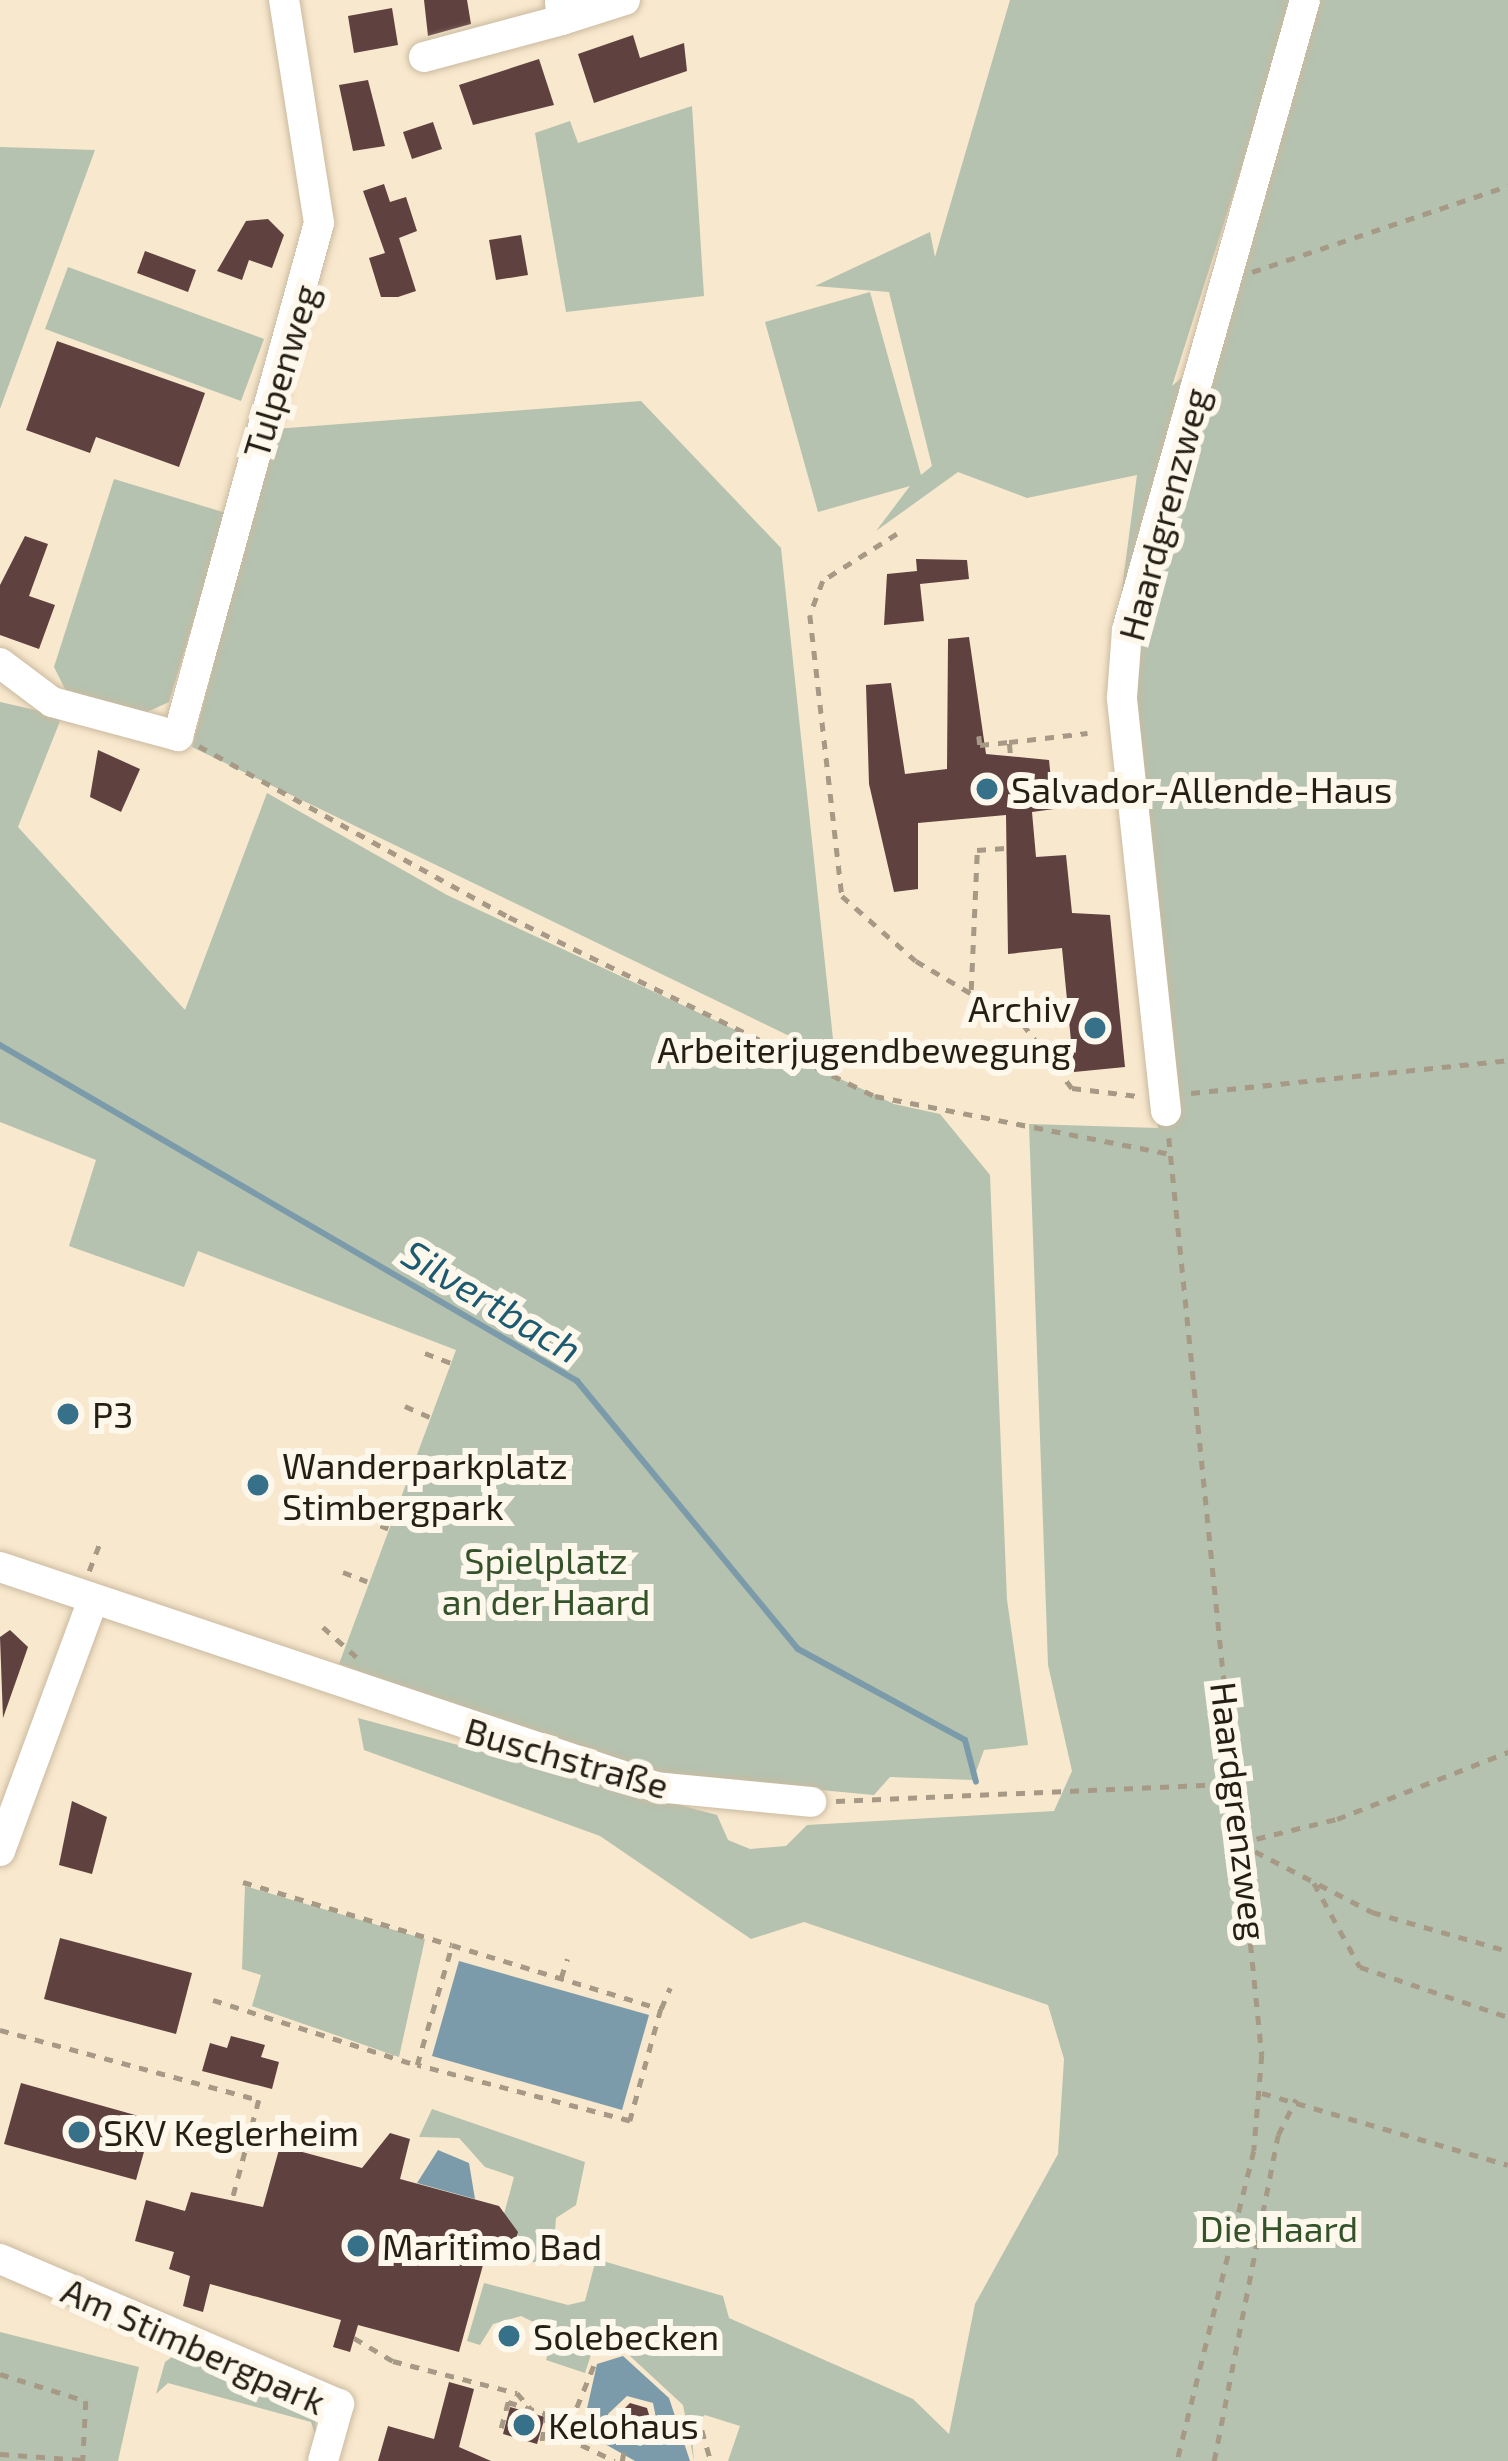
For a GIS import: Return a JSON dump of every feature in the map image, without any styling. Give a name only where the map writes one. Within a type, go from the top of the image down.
[{"type":"street","name":"Tulpenweg","points":[[178,736],[302,300],[317,171],[284,0]]},
{"type":"street","points":[[424,57],[561,10],[625,0]]},
{"type":"street","name":"Haardgrenzweg","points":[[1164,1103],[1125,652],[1305,0]]},
{"type":"street","points":[[0,663],[52,702],[178,736]]},
{"type":"street","name":"Buschstraße","points":[[0,1567],[352,1693],[656,1786],[811,1802]]},
{"type":"street","points":[[0,1851],[93,1599]]},
{"type":"street","name":"Am Stimbergpark","points":[[0,2259],[339,2404],[323,2461]]},
{"type":"path","points":[[1226,281],[1508,186]]},
{"type":"path","points":[[897,533],[823,580],[810,615],[833,868],[870,924],[1040,1040],[1072,1088],[1164,1103],[1508,1060]]},
{"type":"path","points":[[979,736],[980,745],[1087,733]]},
{"type":"path","name":"Haardgrenzweg","points":[[178,736],[508,917],[875,1096],[1170,1154],[1232,1784],[1258,1940],[1262,2093],[1177,2461]]},
{"type":"path","points":[[1009,742],[1010,753]]},
{"type":"path","points":[[971,991],[976,850],[1009,848]]},
{"type":"path","points":[[424,1353],[452,1363]]},
{"type":"path","points":[[405,1406],[430,1417]]},
{"type":"path","points":[[385,1463],[409,1472]]},
{"type":"path","points":[[364,1519],[388,1528]]},
{"type":"path","points":[[343,1572],[368,1581]]},
{"type":"path","points":[[323,1627],[360,1655],[352,1693]]},
{"type":"path","points":[[1239,1844],[1337,1820],[1508,1752]]},
{"type":"path","points":[[811,1802],[1232,1784]]},
{"type":"path","points":[[1239,1844],[1372,1912],[1508,1951]]},
{"type":"path","points":[[1313,1880],[1360,1967],[1508,2017]]},
{"type":"path","points":[[243,1882],[661,2009]]},
{"type":"path","points":[[417,2065],[452,1946]]},
{"type":"path","points":[[560,1978],[567,1959]]},
{"type":"path","points":[[213,2000],[417,2065],[630,2121],[670,1988]]},
{"type":"path","points":[[0,2030],[259,2100],[233,2197]]},
{"type":"path","points":[[1262,2093],[1296,2099],[1508,2165]]},
{"type":"path","points":[[1214,2461],[1278,2135],[1296,2099]]},
{"type":"path","points":[[354,2338],[389,2349],[392,2361],[517,2393],[530,2408]]},
{"type":"path","points":[[565,2437],[594,2366]]},
{"type":"path","points":[[0,2374],[86,2402],[83,2460],[0,2454]]},
{"type":"path","points":[[501,2428],[508,2402],[530,2408],[547,2414],[542,2442]]},
{"type":"path","points":[[702,2430],[710,2461]]},
{"type":"path","points":[[545,2432],[620,2460],[628,2438]]},
{"type":"green space","name":"Die Haard","points":[[1010,0],[1295,0],[1172,386],[1215,349],[1312,0],[1508,0],[1508,2461],[728,2461],[740,2426],[705,2415],[691,2427],[694,2461],[683,2405],[630,2356],[634,2346],[600,2327],[585,2373],[546,2360],[554,2332],[521,2316],[493,2324],[480,2345],[467,2341],[484,2283],[568,2305],[585,2301],[596,2259],[723,2296],[729,2318],[913,2399],[949,2434],[975,2304],[1058,2154],[1064,2059],[1048,2005],[804,1922],[751,1939],[600,1836],[364,1750],[358,1718],[717,1815],[728,1840],[750,1849],[786,1846],[807,1825],[1054,1811],[1072,1771],[1048,1665],[1029,1124],[1158,1128],[1119,612],[1137,475],[1027,498],[958,472],[876,531],[910,486],[818,512],[765,322],[870,292],[921,475],[932,466],[889,292],[815,286],[930,232],[935,257]]},
{"type":"green space","points":[[692,106],[704,296],[566,312],[535,133],[570,121],[578,143]]},
{"type":"green space","points":[[0,147],[95,150],[0,409]]},
{"type":"green space","points":[[68,267],[264,339],[241,401],[45,329]]},
{"type":"green space","points":[[641,401],[781,548],[835,1058],[192,747],[275,429]]},
{"type":"green space","points":[[114,479],[226,513],[169,702],[145,713],[66,691],[54,667]]},
{"type":"green space","name":"Spielplatz an der Haard","points":[[0,702],[62,716],[18,827],[185,1010],[267,793],[447,895],[894,1104],[940,1114],[990,1175],[1007,1600],[1028,1745],[984,1750],[973,1780],[890,1777],[874,1795],[726,1781],[614,1767],[339,1664],[456,1350],[198,1251],[184,1287],[69,1246],[96,1160],[0,1122]]},
{"type":"green space","points":[[245,1886],[425,1939],[399,2057],[252,2006],[261,1975],[242,1969]]},
{"type":"green space","points":[[432,2109],[585,2162],[576,2205],[556,2218],[553,2260],[506,2265],[521,2240],[504,2214],[514,2177],[485,2167],[459,2138],[419,2137]]},
{"type":"green space","points":[[0,2332],[139,2367],[118,2461],[0,2461]]},
{"type":"green space","points":[[183,2349],[315,2408],[316,2437],[311,2422],[168,2383],[156,2394],[165,2362]]},
{"type":"water","points":[[459,1961],[649,2015],[622,2110],[432,2056]]},
{"type":"water","points":[[438,2150],[469,2163],[475,2199],[417,2183]]},
{"type":"water","points":[[623,2356],[669,2398],[690,2461],[635,2461],[582,2431],[597,2364]],"holes":[[[627,2396],[653,2403],[658,2428],[641,2446],[615,2440],[608,2414]]]},
{"type":"building","points":[[424,0],[467,0],[471,24],[428,36]]},
{"type":"building","points":[[392,8],[398,45],[354,53],[348,16]]},
{"type":"building","points":[[633,35],[640,58],[684,43],[687,71],[594,103],[578,54]]},
{"type":"building","points":[[539,59],[554,105],[473,125],[459,85]]},
{"type":"building","points":[[368,80],[385,146],[353,151],[339,85]]},
{"type":"building","points":[[433,122],[442,149],[412,159],[403,132]]},
{"type":"building","points":[[384,184],[390,202],[406,197],[417,231],[399,238],[416,291],[398,297],[381,297],[369,258],[385,253],[363,191]]},
{"type":"building","points":[[268,219],[284,235],[272,268],[249,260],[242,280],[217,271],[246,221]]},
{"type":"building","points":[[521,235],[528,275],[496,280],[489,240]]},
{"type":"building","points":[[145,251],[196,270],[188,292],[137,273]]},
{"type":"building","points":[[57,341],[205,393],[179,467],[96,437],[90,453],[26,430]]},
{"type":"building","points":[[25,536],[48,544],[29,596],[55,605],[39,649],[0,635],[0,585]]},
{"type":"building","points":[[916,559],[967,560],[969,579],[920,584],[924,621],[884,625],[887,574],[917,571]]},
{"type":"building","points":[[969,637],[986,754],[1049,760],[1054,809],[1032,812],[1036,857],[1066,855],[1072,913],[1110,915],[1125,1067],[1074,1072],[1062,948],[1008,954],[1006,815],[918,823],[918,889],[894,892],[869,784],[866,685],[891,683],[905,774],[947,769],[948,639]]},
{"type":"building","points":[[98,750],[140,769],[121,812],[90,797]]},
{"type":"building","points":[[10,1630],[28,1647],[3,1718],[0,1637]]},
{"type":"building","points":[[72,1801],[107,1817],[92,1874],[59,1865]]},
{"type":"building","points":[[60,1938],[192,1973],[176,2034],[44,1999]]},
{"type":"building","points":[[231,2036],[265,2045],[261,2057],[279,2062],[272,2089],[202,2071],[210,2043],[227,2048]]},
{"type":"building","name":"SKV Keglerheim","points":[[21,2083],[153,2120],[136,2180],[4,2144]]},
{"type":"building","name":"Maritimo Bad","points":[[390,2133],[410,2139],[400,2179],[499,2206],[518,2232],[511,2258],[483,2265],[459,2352],[358,2325],[350,2352],[333,2347],[341,2320],[210,2284],[203,2312],[183,2306],[190,2276],[169,2269],[174,2252],[135,2241],[146,2200],[185,2211],[191,2192],[263,2207],[280,2146],[362,2168]]},
{"type":"building","points":[[449,2382],[474,2389],[459,2447],[491,2461],[378,2461],[388,2426],[434,2439]]},
{"type":"building","points":[[630,2403],[647,2408],[652,2425],[639,2439],[621,2434],[616,2417]]},
{"type":"building","name":"Kelohaus","points":[[510,2407],[545,2417],[537,2444],[503,2434]]},
{"type":"waterway","name":"Silvertbach","points":[[0,1045],[577,1381],[798,1649],[965,1740],[976,1782]]},
{"type":"place","name":"Salvador-Allende-Haus","points":[[987,789]]},
{"type":"place","name":"Archiv Arbeiterjugendbewegung","points":[[1095,1028]]},
{"type":"place","name":"P3","points":[[68,1414]]},
{"type":"place","name":"Wanderparkplatz Stimbergpark","points":[[258,1485]]},
{"type":"place","name":"SKV Keglerheim","points":[[79,2132]]},
{"type":"place","name":"Maritimo Bad","points":[[358,2246]]},
{"type":"place","name":"Solebecken","points":[[509,2336]]},
{"type":"place","name":"Kelohaus","points":[[524,2425]]}]
